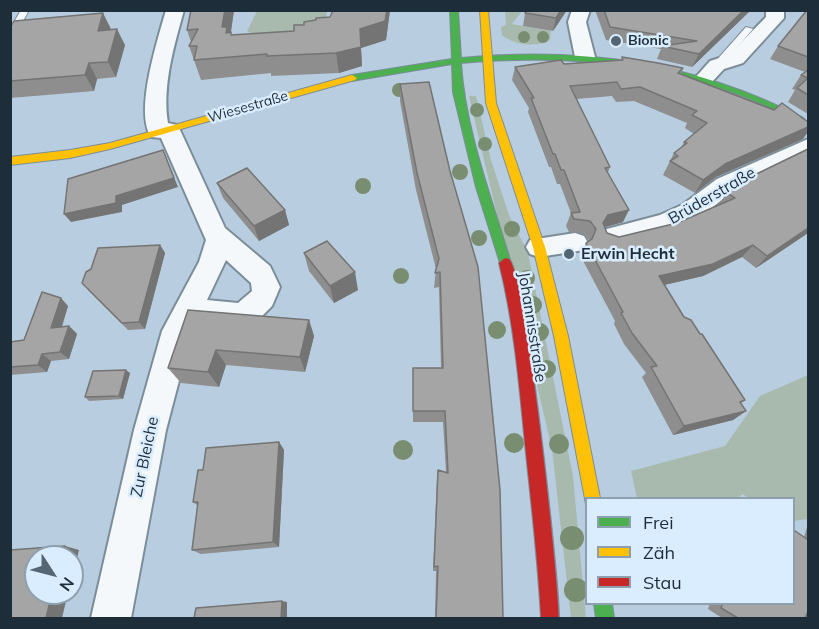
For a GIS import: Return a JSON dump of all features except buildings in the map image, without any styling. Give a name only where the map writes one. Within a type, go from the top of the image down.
[{"type":"main road","name":"Johannisstraße","points":[[454,10],[458,92],[482,187],[511,284],[529,407],[549,585],[550,618]]},
{"type":"main road","name":"Johannisstraße","points":[[484,10],[491,103],[540,247],[561,336],[592,497]]},
{"type":"main road","name":"Wiesestraße","points":[[10,161],[70,154],[164,131],[365,75],[487,58],[585,57],[633,64],[704,80],[744,93],[799,120],[808,130]]},
{"type":"street","points":[[175,10],[165,43],[155,117],[219,239],[236,252],[267,286],[264,295],[253,310],[242,316],[228,316],[206,311],[194,301]]},
{"type":"street","points":[[581,10],[577,22],[585,57]]},
{"type":"street","points":[[704,80],[717,64],[736,59],[776,18],[775,10]]},
{"type":"street","name":"Brüderstraße","points":[[612,237],[667,223],[692,211],[725,185],[808,146]]},
{"type":"street","name":"Zur Bleiche","points":[[111,618],[150,430],[177,330],[194,301],[212,262],[219,239]]},
{"type":"street","points":[[540,247],[575,243]]},
{"type":"lane","points":[[10,38],[25,10]]},
{"type":"lane","points":[[717,64],[749,29]]},
{"type":"green space","points":[[257,11],[327,11],[325,25],[307,31],[274,36],[247,31]]},
{"type":"green space","points":[[505,11],[522,11],[512,24],[551,31],[550,40],[532,45],[512,41],[502,35],[501,27],[506,25]]},
{"type":"green space","points":[[469,96],[476,96],[491,160],[509,215],[528,253],[573,476],[586,618],[571,618],[552,449]]},
{"type":"green space","points":[[808,375],[808,519],[795,521],[795,497],[747,497],[742,494],[740,497],[637,497],[631,471],[725,446],[760,396]]},
{"type":"traffic: fast","points":[[454,10],[458,92],[482,187],[505,263]]},
{"type":"traffic: fast","points":[[352,78],[456,61],[513,56],[603,59],[704,79],[744,93],[776,108],[799,120],[808,130]]},
{"type":"traffic: fast","points":[[603,605],[605,618]]},
{"type":"traffic: slow","points":[[484,10],[491,103],[539,247],[561,336],[592,497]]},
{"type":"traffic: slow","points":[[10,161],[70,154],[110,146],[352,78]]},
{"type":"traffic: jam","points":[[505,263],[516,307],[523,352],[546,553],[550,618]]},
{"type":"place","name":"Bionic","points":[[616,41]]},
{"type":"place","name":"Erwin Hecht","points":[[569,254]]}]
